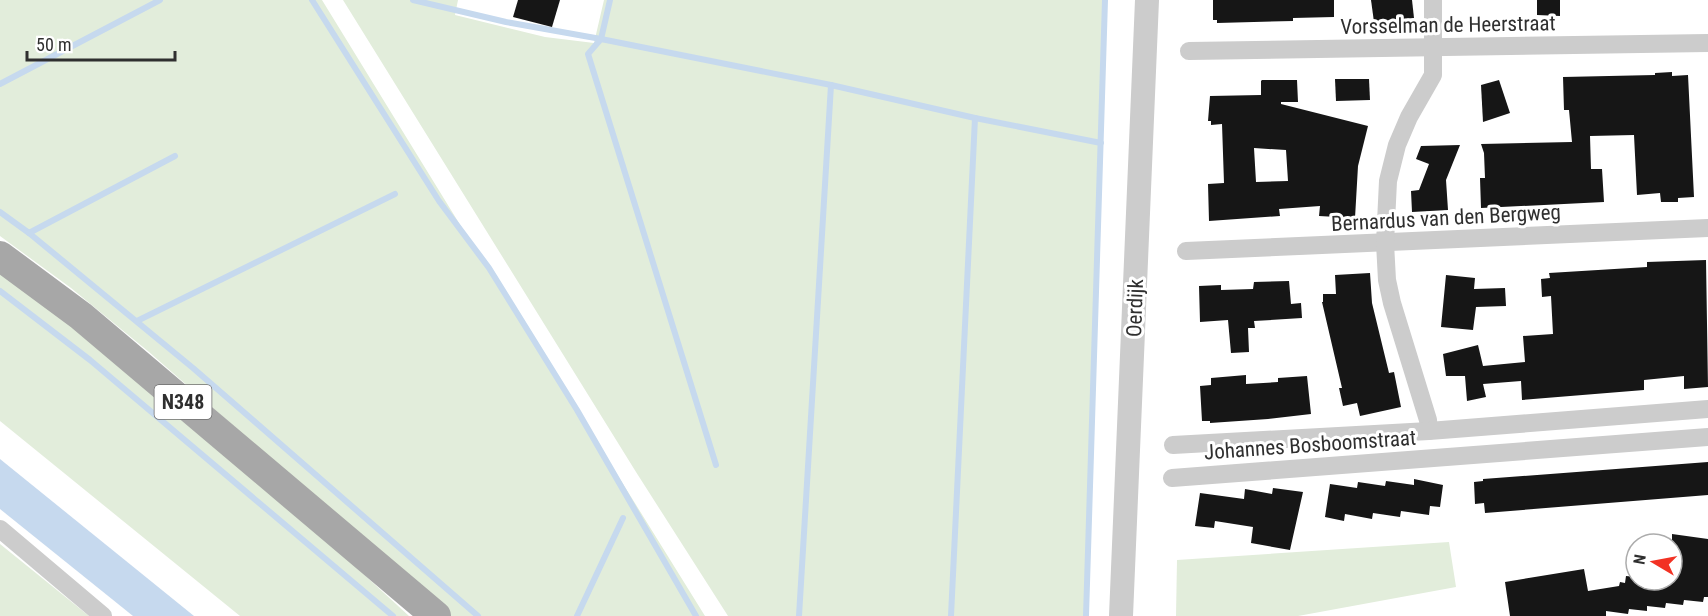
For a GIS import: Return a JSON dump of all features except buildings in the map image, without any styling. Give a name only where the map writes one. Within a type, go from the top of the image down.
[{"type":"main road","name":"N348","points":[[0,256],[81,316],[436,616]]},
{"type":"main road","name":"N348","points":[[363,552],[424,616]]},
{"type":"street","name":"Oerdijk","points":[[1121,616],[1147,0]]},
{"type":"street","points":[[1433,0],[1433,75],[1409,117],[1395,154],[1388,181],[1385,243],[1387,280],[1392,303],[1428,420],[1438,430]]},
{"type":"street","name":"Vorsselman de Heerstraat","points":[[1189,51],[1708,43]]},
{"type":"street","name":"Bernardus van den Bergweg","points":[[1186,251],[1708,228]]},
{"type":"street","name":"Johannes Bosboomstraat","points":[[1173,446],[1438,430],[1708,409]]},
{"type":"street","name":"Johannes Bosboomstraat","points":[[1438,430],[1451,456]]},
{"type":"street","name":"Johannes Bosboomstraat","points":[[1172,478],[1708,437]]},
{"type":"street","points":[[0,529],[104,616]]},
{"type":"green space","points":[[0,0],[322,0],[705,616],[450,616],[149,352],[71,288],[0,236]]},
{"type":"green space","points":[[343,0],[458,0],[455,15],[545,37],[594,43],[604,0],[1105,0],[1100,234],[1086,616],[728,616]]},
{"type":"green space","points":[[0,270],[23,286],[345,557],[409,616],[240,616],[0,421]]},
{"type":"green space","points":[[1449,542],[1456,587],[1298,616],[1176,616],[1177,560]]},
{"type":"green space","points":[[0,544],[89,616],[0,616]]},
{"type":"water","points":[[0,459],[194,616],[133,616],[0,509]]},
{"type":"waterway","points":[[0,84],[160,0]]},
{"type":"waterway","points":[[312,0],[439,201],[489,268],[577,410],[696,616]]},
{"type":"waterway","points":[[413,0],[506,22],[601,39],[610,0]]},
{"type":"waterway","points":[[1086,616],[1105,0]]},
{"type":"waterway","points":[[716,465],[588,54],[601,39],[831,85],[975,118],[1101,143]]},
{"type":"waterway","points":[[799,616],[831,85]]},
{"type":"waterway","points":[[951,616],[975,118]]},
{"type":"waterway","points":[[29,233],[175,156]]},
{"type":"waterway","points":[[137,321],[395,194]]},
{"type":"waterway","points":[[0,212],[29,233],[193,368],[478,616]]},
{"type":"waterway","points":[[0,291],[90,360],[393,616]]},
{"type":"waterway","points":[[577,616],[623,518]]}]
